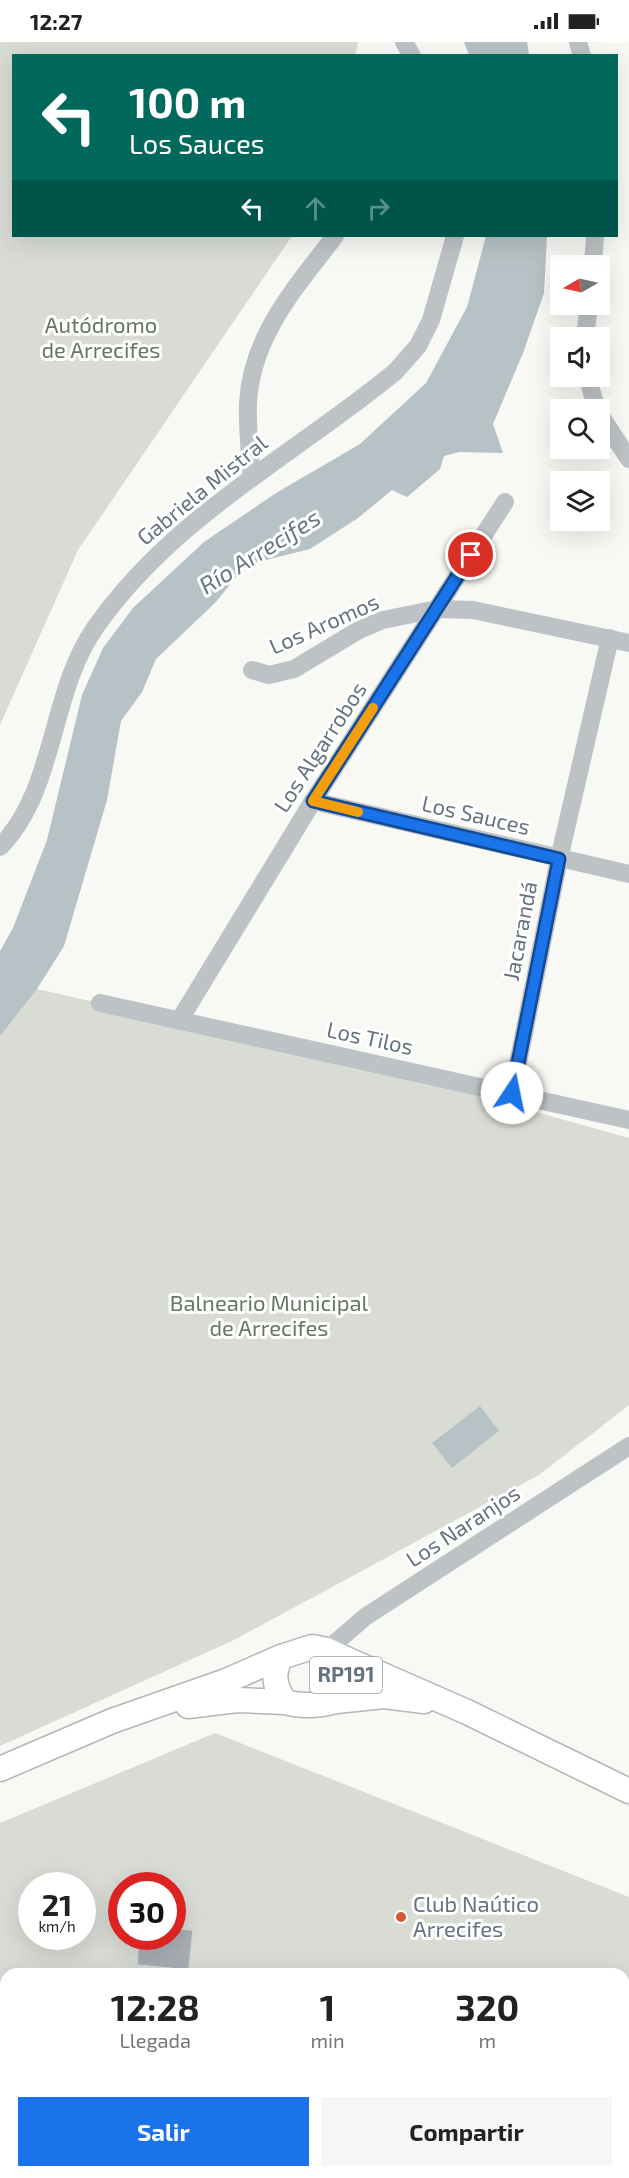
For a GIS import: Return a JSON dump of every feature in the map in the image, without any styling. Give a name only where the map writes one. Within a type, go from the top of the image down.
[{"type":"main road","name":"RP191","points":[[0,1769],[112,1721],[226,1681],[280,1657],[312,1647],[335,1654],[450,1704],[629,1791]]},
{"type":"main road","name":"RP191","points":[[335,1654],[346,1681],[343,1692],[336,1701]]},
{"type":"main road","name":"RP191","points":[[280,1657],[275,1668],[274,1679],[277,1690],[285,1702]]},
{"type":"main road","name":"RP191","points":[[112,1721],[218,1701],[285,1702],[313,1706],[384,1696],[450,1704]]},
{"type":"street","points":[[252,478],[248,404],[256,356],[278,309],[334,237]]},
{"type":"street","name":"Gabriela Mistral","points":[[0,847],[14,832],[38,784],[72,673],[94,630],[123,592],[152,560],[216,504],[395,372],[418,346],[438,298],[455,237]]},
{"type":"street","points":[[594,255],[596,237]]},
{"type":"street","points":[[610,430],[629,459]]},
{"type":"street","name":"Los Algarrobos","points":[[179,1021],[313,801],[505,502]]},
{"type":"street","name":"Los Aromos","points":[[252,670],[269,675],[294,669],[359,630],[383,620],[436,609],[473,610],[629,643]]},
{"type":"street","name":"Jacarandá","points":[[512,1093],[559,859],[610,638]]},
{"type":"street","name":"Los Sauces","points":[[313,801],[629,874]]},
{"type":"street","name":"Los Tilos","points":[[100,1003],[629,1120]]},
{"type":"street","name":"Los Naranjos","points":[[335,1654],[365,1617],[629,1446]]},
{"type":"green space","name":"Autódromo de Arrecifes","points":[[0,42],[358,42],[355,54],[12,54],[12,237],[291,237],[78,550],[0,725]]},
{"type":"green space","name":"Balneario Municipal de Arrecifes","points":[[37,989],[332,1055],[629,1138],[629,1405],[539,1475],[234,1640],[0,1746],[0,996]]},
{"type":"green space","name":"Club Naútico Arrecifes","points":[[215,1733],[629,1897],[629,1968],[0,1968],[0,1823]]},
{"type":"water","points":[[464,42],[527,42],[529,54],[469,54]]},
{"type":"water","name":"Río Arrecifes","points":[[486,237],[547,237],[544,293],[523,353],[493,424],[503,453],[459,452],[444,456],[440,469],[407,497],[392,490],[358,518],[310,549],[246,565],[215,603],[156,659],[142,692],[121,721],[107,800],[64,946],[37,989],[0,1036],[0,951],[13,928],[47,840],[82,695],[103,648],[133,608],[204,542],[276,493],[360,444],[426,383],[467,307]]},
{"type":"water","points":[[480,1406],[499,1431],[452,1468],[432,1443]]},
{"type":"building","points":[[186,1929],[193,1930],[189,1968],[137,1965],[138,1950],[186,1950]]},
{"type":"slow traffic","points":[[358,812],[313,801],[373,708]]},
{"type":"place","name":"Club Naútico Arrecifes","points":[[401,1917]]},
{"type":"route","points":[[471,555],[313,801],[559,859],[512,1093]]}]
